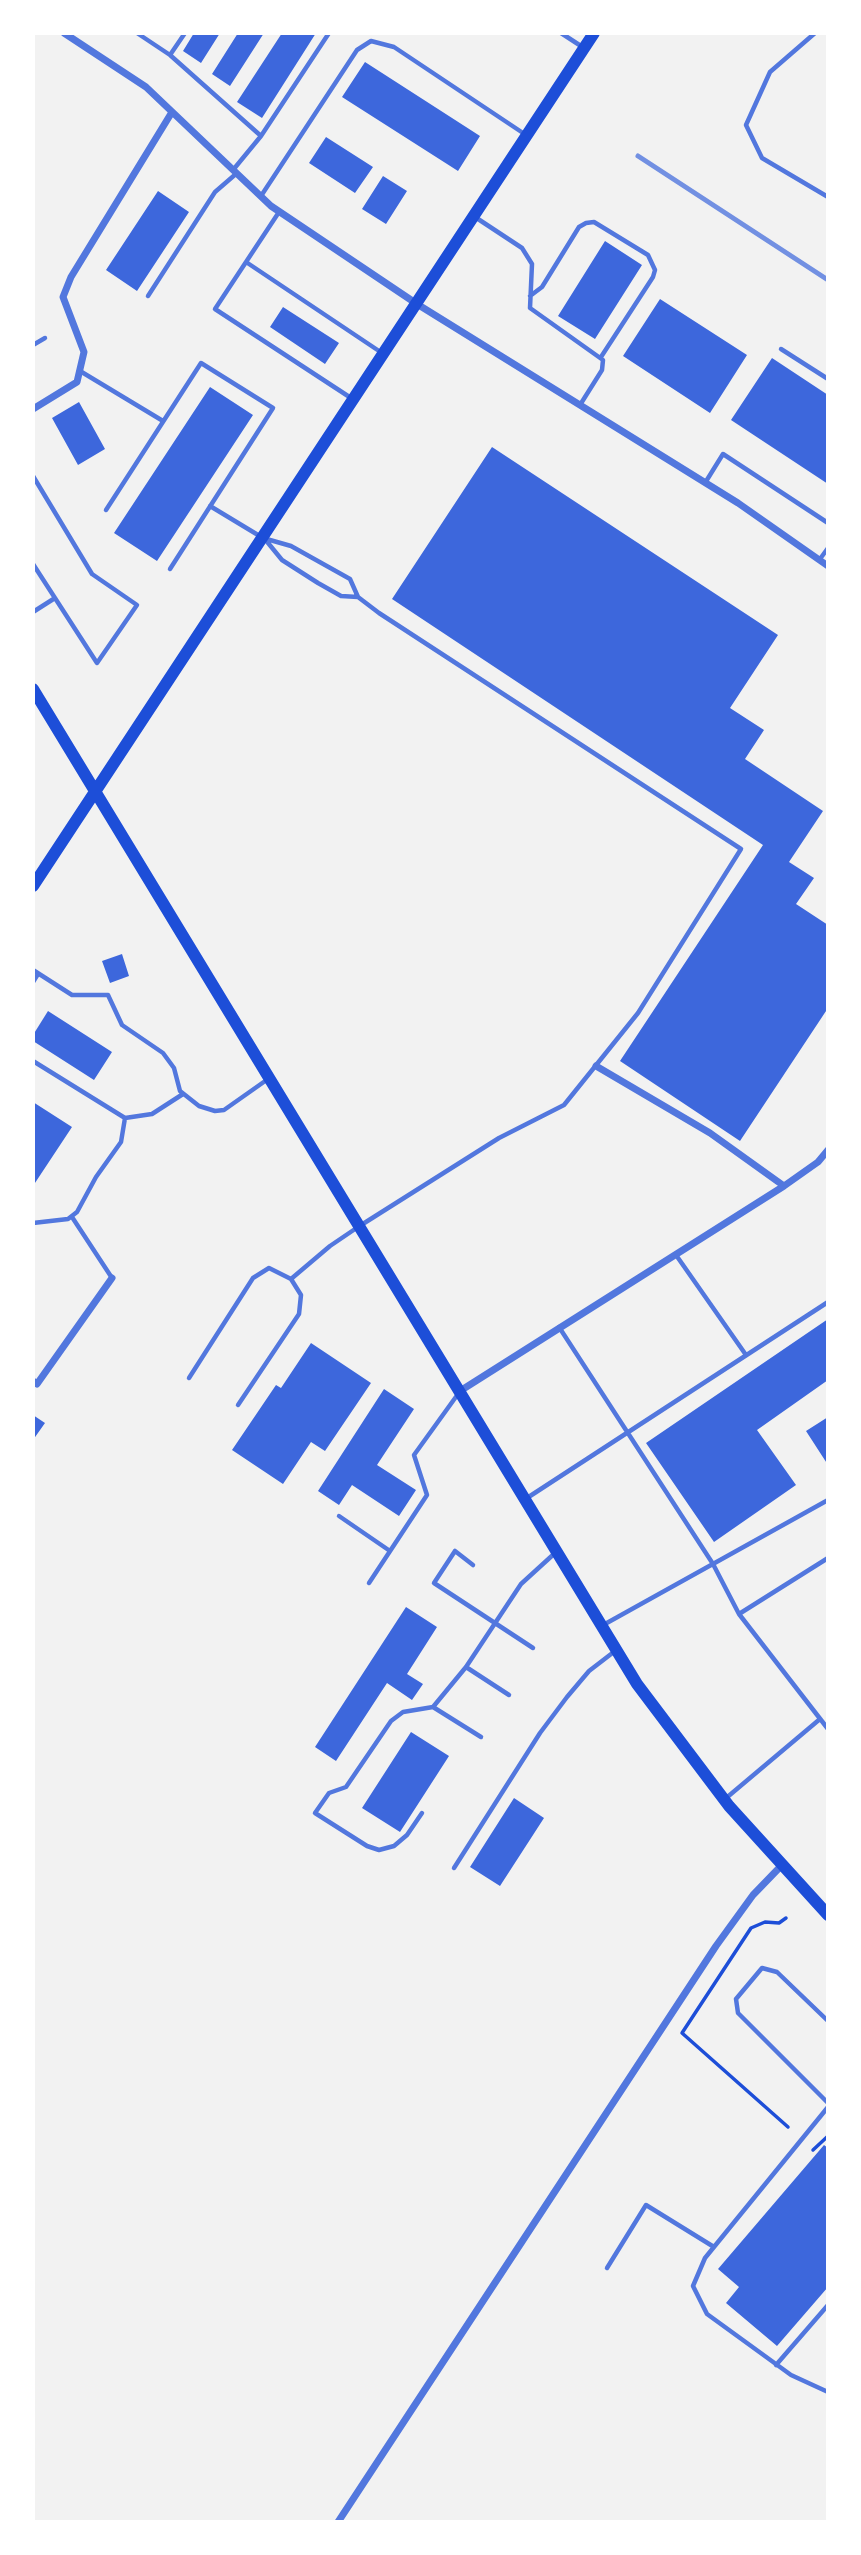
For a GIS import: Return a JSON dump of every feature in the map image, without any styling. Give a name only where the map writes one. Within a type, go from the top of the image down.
[{"type":"main road","points":[[33,886],[594,33]]},
{"type":"main road","points":[[33,688],[636,1684],[724,1800],[828,1915]]},
{"type":"street","points":[[64,33],[146,87],[279,212],[417,304],[705,483],[828,566]]},
{"type":"street","points":[[33,409],[77,382],[85,352],[63,297],[71,277],[172,112]]},
{"type":"street","points":[[596,1066],[710,1133],[784,1186]]},
{"type":"street","points":[[460,1391],[784,1186],[818,1162],[828,1150]]},
{"type":"street","points":[[33,1381],[37,1384],[112,1278]]},
{"type":"street","points":[[338,2522],[716,1946],[752,1895],[781,1866]]},
{"type":"lane","points":[[137,33],[170,55],[261,136]]},
{"type":"lane","points":[[147,39],[150,33]]},
{"type":"lane","points":[[170,55],[185,33]]},
{"type":"lane","points":[[148,296],[215,192],[252,150],[329,33]]},
{"type":"lane","points":[[561,33],[584,48]]},
{"type":"lane","points":[[815,33],[770,72],[746,125],[762,158],[828,197]]},
{"type":"lane","points":[[261,197],[357,50],[371,41],[394,47],[527,136]]},
{"type":"lane","points":[[279,212],[215,309],[353,400]]},
{"type":"lane","points":[[474,216],[522,248],[532,264],[530,308],[601,358]]},
{"type":"lane","points":[[530,296],[542,287],[579,227],[586,223],[594,222],[648,255],[655,270],[601,358],[602,370],[580,405]]},
{"type":"lane","points":[[246,262],[384,354]]},
{"type":"lane","points":[[33,345],[45,338]]},
{"type":"lane","points":[[780,349],[828,379]]},
{"type":"lane","points":[[106,510],[201,363],[273,408],[170,569]]},
{"type":"lane","points":[[80,371],[163,421]]},
{"type":"lane","points":[[705,483],[723,454],[828,523]]},
{"type":"lane","points":[[33,476],[92,574],[137,605],[97,663],[33,564]]},
{"type":"lane","points":[[210,506],[263,538],[291,546],[351,579],[358,597]]},
{"type":"lane","points":[[263,538],[282,560],[341,596],[358,597],[741,849],[638,1013],[564,1105],[499,1139],[358,1227],[330,1246],[291,1279]]},
{"type":"lane","points":[[820,559],[828,548]]},
{"type":"lane","points":[[33,612],[55,598]]},
{"type":"lane","points":[[33,982],[36,972],[72,995],[105,994],[111,998],[127,1030],[167,1058],[183,1094],[199,1106],[220,1111],[268,1079]]},
{"type":"lane","points":[[33,1061],[125,1118],[152,1114],[183,1094]]},
{"type":"lane","points":[[33,1223],[47,1224],[72,1217],[121,1142],[125,1118]]},
{"type":"lane","points":[[72,1217],[112,1278]]},
{"type":"lane","points":[[676,1255],[746,1355]]},
{"type":"lane","points":[[190,1378],[253,1278],[269,1268],[291,1279],[302,1296],[299,1314],[238,1405]]},
{"type":"lane","points":[[524,1500],[828,1302]]},
{"type":"lane","points":[[559,1327],[713,1564],[739,1614],[828,1729]]},
{"type":"lane","points":[[369,1583],[427,1495],[414,1455],[460,1391]]},
{"type":"lane","points":[[601,1626],[828,1500]]},
{"type":"lane","points":[[338,1516],[390,1551]]},
{"type":"lane","points":[[473,1565],[455,1551],[434,1583],[533,1648]]},
{"type":"lane","points":[[422,1813],[394,1846],[379,1850],[367,1846],[315,1813],[328,1793],[346,1787],[391,1721],[403,1712],[433,1707],[466,1667],[521,1584],[555,1552]]},
{"type":"lane","points":[[739,1614],[828,1558]]},
{"type":"lane","points":[[453,1868],[567,1697],[589,1671],[616,1651]]},
{"type":"lane","points":[[466,1667],[509,1695]]},
{"type":"lane","points":[[433,1707],[481,1737]]},
{"type":"lane","points":[[724,1800],[820,1719]]},
{"type":"lane","points":[[828,2021],[777,1972],[762,1968],[736,1999],[738,2013],[828,2105],[705,2258],[693,2286],[707,2314],[775,2365],[828,2392]]},
{"type":"lane","points":[[607,2268],[646,2205],[714,2248]]},
{"type":"lane","points":[[775,2365],[828,2305]]},
{"type":"path","points":[[813,2150],[828,2136]]},
{"type":"building","points":[[194,33],[220,33],[201,63],[183,51]]},
{"type":"building","points":[[238,33],[264,33],[230,86],[212,74]]},
{"type":"building","points":[[282,33],[316,33],[262,118],[237,102]]},
{"type":"building","points":[[365,62],[480,136],[458,171],[342,97]]},
{"type":"building","points":[[326,137],[373,167],[355,193],[309,163]]},
{"type":"building","points":[[383,176],[407,191],[386,224],[362,209]]},
{"type":"building","points":[[158,191],[189,212],[137,291],[106,270]]},
{"type":"building","points":[[605,241],[642,265],[595,339],[558,316]]},
{"type":"building","points":[[660,299],[747,355],[710,413],[623,356]]},
{"type":"building","points":[[283,307],[339,343],[325,364],[270,327]]},
{"type":"building","points":[[772,358],[828,395],[828,484],[731,420]]},
{"type":"building","points":[[210,387],[253,415],[157,561],[114,533]]},
{"type":"building","points":[[79,402],[105,449],[78,465],[52,418]]},
{"type":"building","points":[[492,447],[778,635],[730,708],[764,730],[745,759],[823,811],[789,862],[814,878],[796,904],[828,925],[828,1008],[740,1141],[620,1061],[763,845],[392,599]]},
{"type":"building","points":[[122,954],[129,976],[110,983],[102,961]]},
{"type":"building","points":[[48,1011],[112,1052],[94,1080],[33,1041],[33,1035]]},
{"type":"building","points":[[33,1102],[72,1127],[33,1186]]},
{"type":"building","points":[[828,1319],[828,1380],[757,1430],[796,1485],[714,1542],[646,1443]]},
{"type":"building","points":[[311,1343],[371,1383],[325,1451],[311,1442],[283,1484],[232,1450],[276,1385],[281,1388]]},
{"type":"building","points":[[384,1389],[414,1409],[377,1465],[416,1490],[399,1516],[352,1485],[339,1505],[318,1491]]},
{"type":"building","points":[[33,1415],[45,1423],[33,1440]]},
{"type":"building","points":[[828,1417],[828,1465],[806,1431]]},
{"type":"building","points":[[406,1607],[437,1627],[407,1674],[423,1684],[412,1700],[387,1683],[336,1761],[315,1747]]},
{"type":"building","points":[[411,1732],[449,1756],[400,1832],[362,1808]]},
{"type":"building","points":[[514,1798],[544,1818],[500,1886],[470,1867]]},
{"type":"building","points":[[824,2145],[828,2148],[828,2287],[777,2346],[726,2303],[739,2287],[718,2269]]},
{"type":"railway","points":[[638,156],[828,280]]}]
